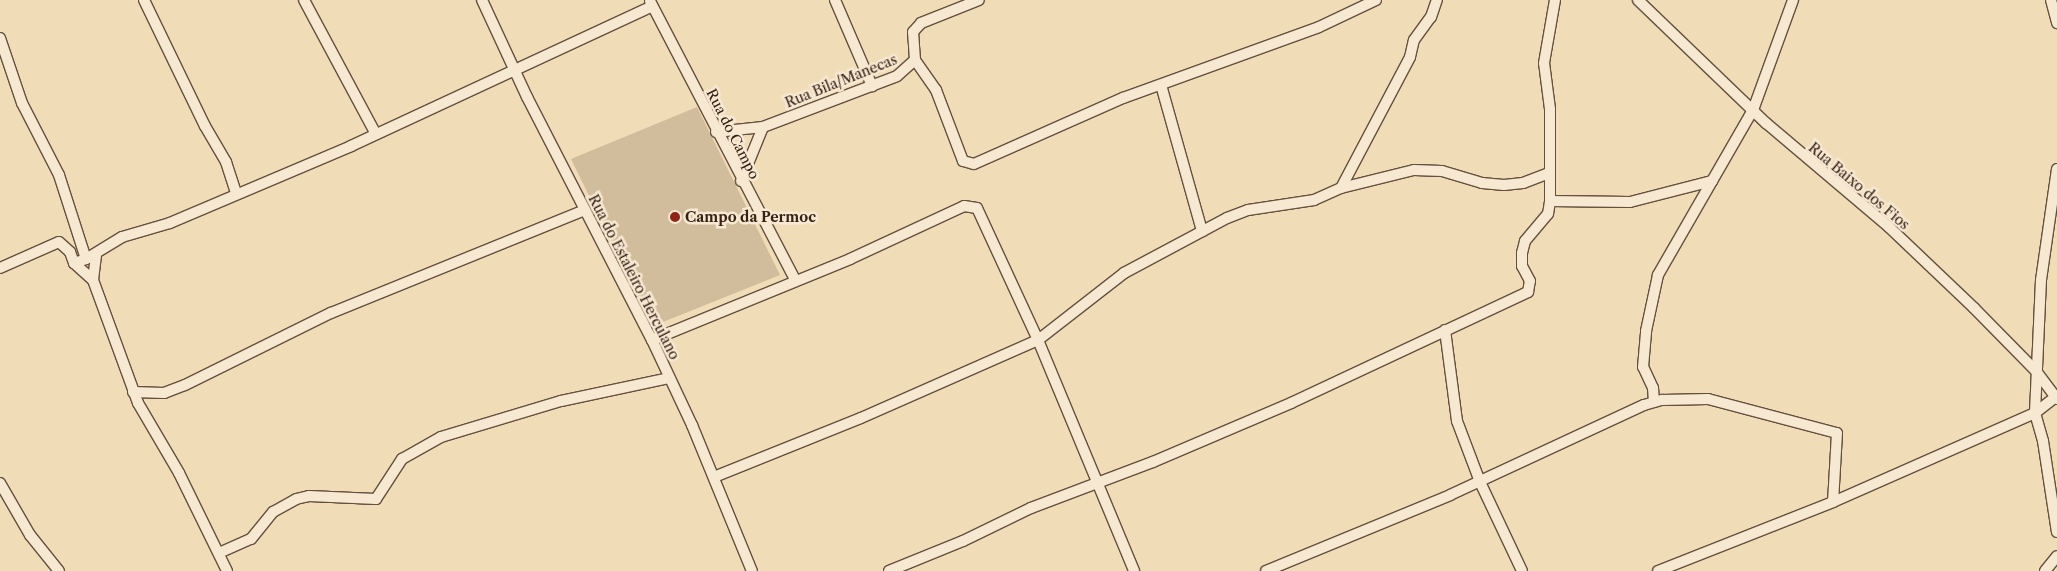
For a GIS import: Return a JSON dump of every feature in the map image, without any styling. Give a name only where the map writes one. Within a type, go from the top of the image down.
[{"type":"street","points":[[144,0],[205,126],[226,162],[236,193]]},
{"type":"street","points":[[304,0],[376,134]]},
{"type":"street","name":"Rua do Estaleiro Herculano","points":[[482,0],[585,210],[652,340],[714,477],[752,571]]},
{"type":"street","points":[[835,0],[872,86]]},
{"type":"street","name":"Rua Bila/Manecas","points":[[716,132],[763,127],[897,76],[915,60],[914,32],[921,23],[979,0]]},
{"type":"street","points":[[915,60],[929,76],[963,161],[969,164],[1123,98],[1319,27],[1376,0]]},
{"type":"street","points":[[1341,188],[1410,57],[1414,40],[1431,18],[1437,0]]},
{"type":"street","points":[[889,571],[963,541],[1030,508],[1096,484],[1291,403],[1530,290],[1522,253],[1525,241],[1548,214],[1550,201],[1550,109],[1544,63],[1555,0]]},
{"type":"street","name":"Rua Baixo dos Fios","points":[[1638,0],[1803,156],[1889,228],[2036,371],[2056,397]]},
{"type":"street","points":[[1654,402],[1652,388],[1642,368],[1646,331],[1656,283],[1712,181],[1754,110],[1793,0]]},
{"type":"street","points":[[2051,0],[2057,23]]},
{"type":"street","points":[[74,263],[96,254],[122,237],[170,223],[376,134],[651,2]]},
{"type":"street","name":"Rua do Campo","points":[[651,2],[741,181],[794,280]]},
{"type":"street","points":[[0,38],[22,103],[59,175],[73,226],[86,259]]},
{"type":"street","points":[[1161,85],[1202,231]]},
{"type":"street","points":[[741,181],[763,127]]},
{"type":"street","points":[[2057,169],[2041,280],[2035,413],[2043,441],[2057,532]]},
{"type":"street","points":[[714,477],[861,418],[1038,340],[1124,273],[1241,212],[1314,200],[1341,188],[1414,170],[1442,171],[1482,183],[1504,185],[1523,183],[1549,172]]},
{"type":"street","points":[[1550,201],[1630,202],[1712,181]]},
{"type":"street","points":[[652,340],[875,248],[964,206],[972,206],[986,223],[1038,340],[1096,484],[1134,571]]},
{"type":"street","points":[[133,392],[170,392],[330,313],[585,210]]},
{"type":"street","points":[[0,268],[59,242],[70,252],[74,263],[93,280]]},
{"type":"street","points":[[96,254],[93,280],[133,392],[227,571]]},
{"type":"street","points":[[1445,330],[1457,422],[1480,482],[1522,571]]},
{"type":"street","points":[[219,553],[251,539],[273,512],[296,499],[309,496],[376,500],[402,459],[441,437],[561,401],[669,378]]},
{"type":"street","points":[[1266,571],[1480,482],[1654,402],[1688,397],[1708,399],[1838,433],[1833,502]]},
{"type":"street","points":[[1658,571],[1833,502],[2035,413],[2056,397]]},
{"type":"street","points":[[0,483],[4,503],[59,571]]},
{"type":"street","points":[[2050,568],[2057,556]]},
{"type":"shaded area","name":"Campo da Permoc","points":[[697,107],[780,275],[653,326],[571,159]]},
{"type":"place","name":"Campo da Permoc","points":[[675,217]]}]
